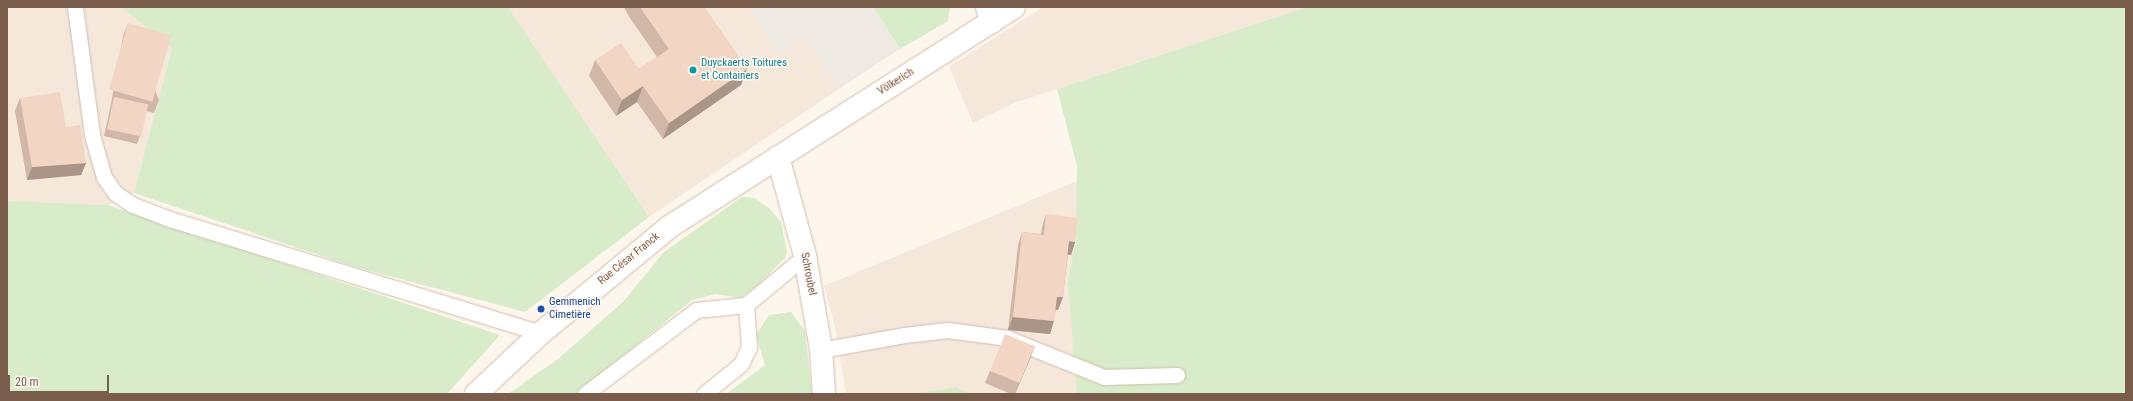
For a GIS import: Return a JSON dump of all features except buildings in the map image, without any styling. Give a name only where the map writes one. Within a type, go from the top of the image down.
[{"type":"main road","name":"Völkerich","points":[[778,157],[989,14],[1014,7]]},
{"type":"main road","name":"Rue César Franck","points":[[476,394],[541,333],[669,227],[778,157]]},
{"type":"main road","name":"Schroubel","points":[[778,157],[805,256],[821,350],[824,394]]},
{"type":"lane","points":[[75,7],[92,135],[104,177],[115,193],[133,205],[170,219],[541,333]]},
{"type":"lane","points":[[585,394],[696,310],[746,305],[805,256]]},
{"type":"lane","points":[[704,394],[741,364],[749,347],[746,305]]},
{"type":"lane","points":[[821,350],[904,334],[948,330],[1007,338],[1104,377],[1177,375]]},
{"type":"shaded area","points":[[7,7],[121,7],[172,48],[134,193],[108,205],[7,201]]},
{"type":"shaded area","points":[[508,7],[748,7],[779,53],[804,37],[839,89],[649,217]]},
{"type":"shaded area","points":[[748,7],[873,7],[900,49],[839,89],[804,37],[779,53]]},
{"type":"shaded area","points":[[1043,7],[1307,7],[1014,103],[973,123],[949,67]]},
{"type":"shaded area","points":[[1125,161],[1091,394],[971,394],[956,387],[910,394],[846,394],[835,327],[824,286]]},
{"type":"green space","points":[[121,7],[508,7],[649,217],[525,312],[352,266],[134,193],[172,48]]},
{"type":"green space","points":[[873,7],[950,7],[948,21],[900,49]]},
{"type":"green space","points":[[1307,7],[2126,7],[2126,394],[1077,394],[1068,283],[1076,238],[1077,166],[1057,89]]},
{"type":"green space","points":[[742,197],[755,198],[769,208],[781,222],[787,252],[785,258],[759,284],[741,298],[716,294],[692,300],[576,394],[508,394],[558,359],[623,302],[664,252]]},
{"type":"green space","points":[[7,201],[108,205],[500,335],[447,394],[7,394]]},
{"type":"green space","points":[[791,312],[805,331],[812,394],[726,394],[765,365],[756,335],[769,315]]},
{"type":"green space","points":[[956,387],[971,394],[910,394]]},
{"type":"place","name":"Duyckaerts Toitures et Containers","points":[[693,70]]},
{"type":"place","name":"Gemmenich Cimetière","points":[[541,309]]}]
